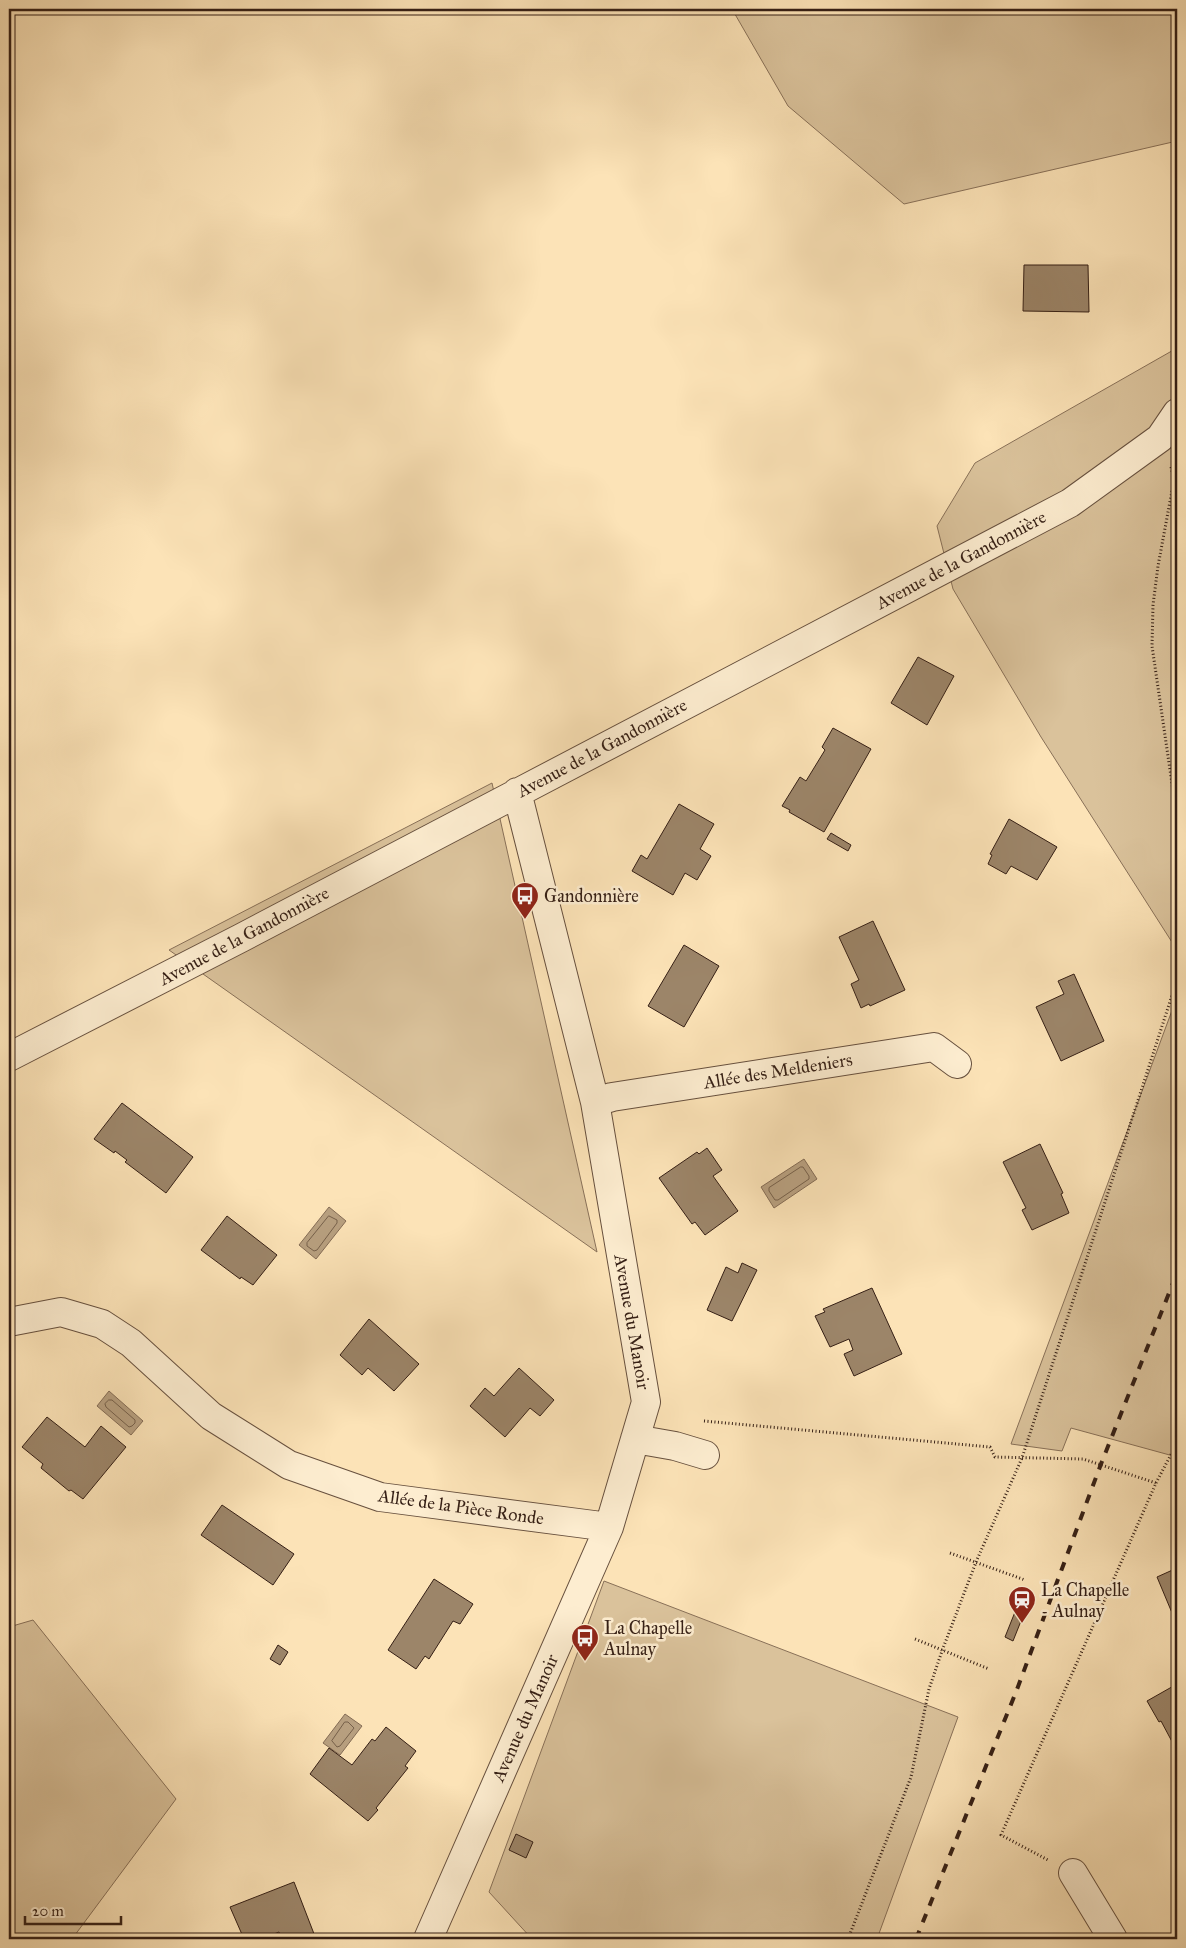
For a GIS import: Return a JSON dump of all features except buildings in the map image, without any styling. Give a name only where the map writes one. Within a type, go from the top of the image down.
[{"type":"street","name":"Avenue de la Gandonnière","points":[[9,1058],[1070,503],[1160,438],[1170,423]]},
{"type":"street","name":"Avenue du Manoir","points":[[428,1939],[609,1527],[646,1402],[595,1102],[517,792]]},
{"type":"street","name":"Allée des Meldeniers","points":[[595,1102],[612,1097],[934,1047],[957,1064]]},
{"type":"street","name":"Allée de la Pièce Ronde","points":[[9,1322],[62,1312],[102,1324],[131,1343],[211,1416],[289,1465],[380,1497],[609,1527]]},
{"type":"street","points":[[635,1440],[675,1446],[705,1454]]},
{"type":"street","points":[[1073,1873],[1113,1939]]},
{"type":"path","points":[[1170,423],[1174,480],[1158,566],[1152,646],[1177,818]]},
{"type":"path","points":[[848,1939],[912,1777],[929,1689],[942,1651],[976,1562],[1022,1458],[1177,980]]},
{"type":"path","points":[[696,1420],[990,1447],[995,1457],[1083,1459],[1156,1483]]},
{"type":"path","points":[[1073,1873],[1001,1835],[1156,1483],[1177,1443]]},
{"type":"path","points":[[950,1553],[1025,1580]]},
{"type":"path","points":[[915,1639],[989,1669]]},
{"type":"shaded area","points":[[732,9],[1177,9],[1177,141],[904,204],[788,106]]},
{"type":"shaded area","points":[[1177,348],[1177,950],[1041,737],[953,589],[937,526],[975,463]]},
{"type":"shaded area","points":[[492,783],[597,1252],[169,950]]},
{"type":"shaded area","points":[[1177,997],[1177,1457],[1071,1428],[1062,1451],[1011,1444]]},
{"type":"shaded area","points":[[604,1581],[958,1717],[877,1939],[532,1939],[489,1892]]},
{"type":"shaded area","points":[[33,1620],[176,1799],[72,1939],[9,1939],[9,1627]]},
{"type":"water","points":[[804,1159],[817,1179],[774,1208],[761,1187]]},
{"type":"water","points":[[329,1207],[346,1221],[316,1259],[299,1245]]},
{"type":"water","points":[[109,1391],[143,1421],[131,1435],[97,1406]]},
{"type":"water","points":[[345,1714],[362,1726],[340,1755],[323,1743]]},
{"type":"railway","points":[[916,1939],[1016,1692],[1101,1464],[1177,1273]]},
{"type":"place","name":"Gandonnière","points":[[525,920]]},
{"type":"place","name":"La Chapelle - Aulnay","points":[[1022,1624]]},
{"type":"place","name":"La Chapelle Aulnay","points":[[585,1662]]}]
